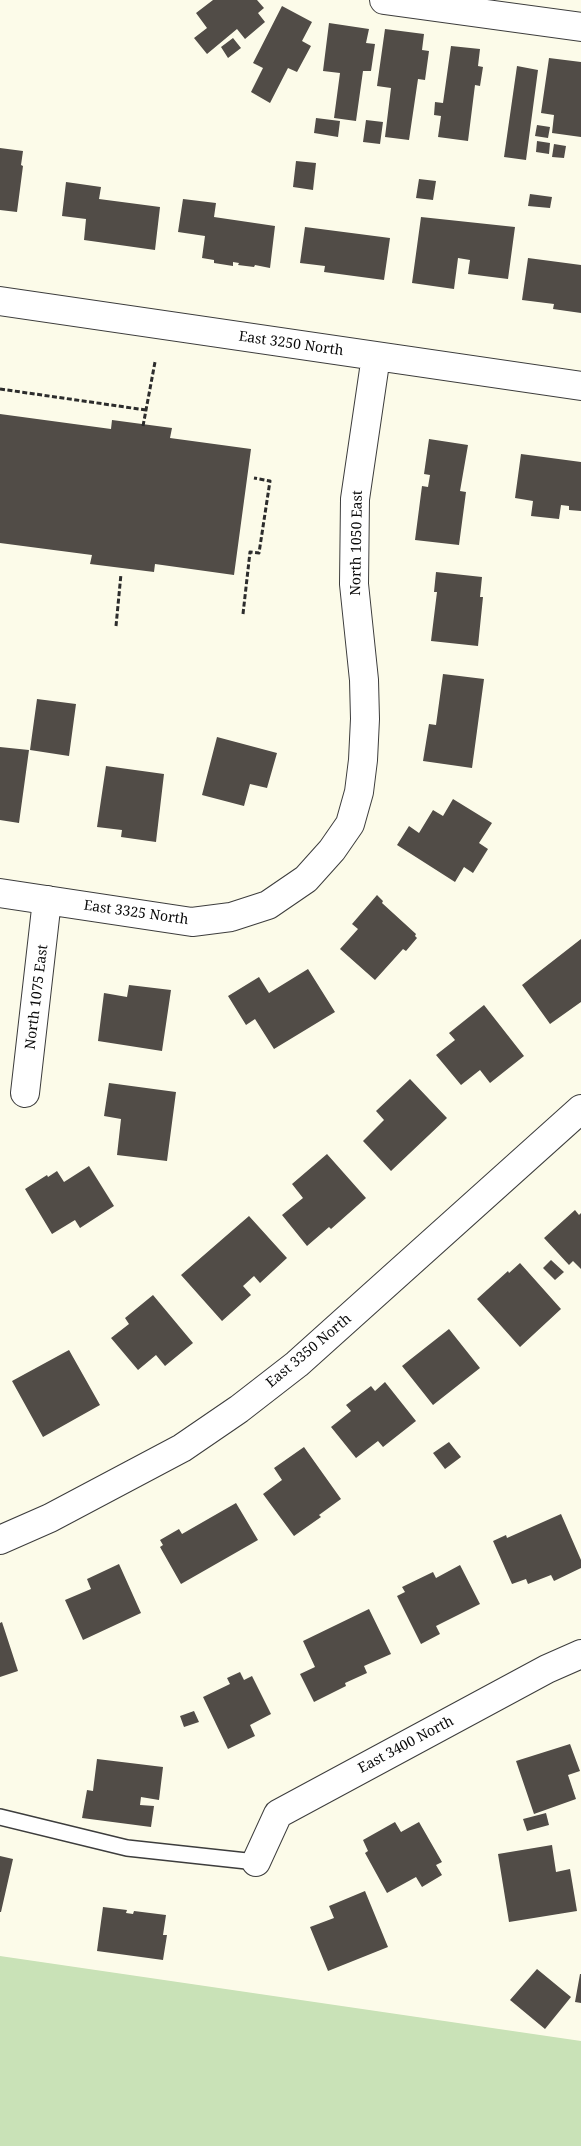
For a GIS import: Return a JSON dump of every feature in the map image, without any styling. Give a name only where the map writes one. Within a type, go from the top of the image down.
[{"type":"street","points":[[384,0],[581,27]]},
{"type":"street","name":"East 3250 North","points":[[0,301],[581,386]]},
{"type":"street","name":"North 1050 East","points":[[363,760],[364,680],[354,584],[356,499],[376,356]]},
{"type":"street","name":"East 3325 North","points":[[0,893],[192,922],[231,918],[268,906],[306,879],[332,850],[350,824],[359,792],[363,760]]},
{"type":"street","name":"North 1075 East","points":[[25,1093],[47,900]]},
{"type":"street","name":"East 3350 North","points":[[0,1540],[50,1518],[182,1448],[239,1409],[297,1364],[581,1109]]},
{"type":"street","name":"East 3400 North","points":[[256,1862],[278,1814],[547,1669],[581,1654]]},
{"type":"lane","points":[[0,1816],[128,1848],[256,1862]]},
{"type":"path","points":[[143,426],[155,362]]},
{"type":"path","points":[[0,389],[146,410]]},
{"type":"path","points":[[243,614],[250,552],[259,553],[270,481],[254,478]]},
{"type":"path","points":[[116,626],[121,574]]},
{"type":"green space","points":[[0,1956],[581,2041],[581,2146],[0,2146]]},
{"type":"building","points":[[213,0],[257,0],[264,8],[258,13],[265,22],[245,39],[237,29],[207,54],[194,38],[207,28],[196,13]]},
{"type":"building","points":[[282,6],[312,22],[302,41],[311,46],[297,72],[288,68],[270,103],[251,92],[263,68],[253,63]]},
{"type":"building","points":[[329,23],[369,29],[366,43],[375,44],[371,71],[363,71],[356,121],[334,118],[340,73],[323,71]]},
{"type":"building","points":[[385,29],[424,34],[422,50],[429,51],[425,80],[418,79],[409,140],[385,137],[391,88],[377,86]]},
{"type":"building","points":[[233,38],[241,48],[228,58],[221,47]]},
{"type":"building","points":[[451,46],[480,49],[478,66],[483,67],[480,86],[475,85],[468,141],[438,137],[441,116],[434,115],[435,102],[443,103]]},
{"type":"building","points":[[549,58],[581,62],[581,137],[552,133],[554,115],[541,113]]},
{"type":"building","points":[[517,66],[538,70],[526,160],[504,157]]},
{"type":"building","points":[[316,118],[340,121],[338,137],[314,133]]},
{"type":"building","points":[[366,120],[383,122],[380,144],[363,142]]},
{"type":"building","points":[[537,125],[550,127],[548,138],[535,136]]},
{"type":"building","points":[[537,141],[550,143],[549,154],[536,152]]},
{"type":"building","points":[[554,144],[566,146],[564,158],[552,157]]},
{"type":"building","points":[[0,148],[23,151],[17,212],[0,210]]},
{"type":"building","points":[[296,161],[316,163],[313,190],[293,187]]},
{"type":"building","points":[[419,179],[436,181],[433,200],[416,198]]},
{"type":"building","points":[[66,182],[101,187],[99,199],[160,207],[155,250],[84,240],[86,219],[62,216]]},
{"type":"building","points":[[530,194],[552,197],[550,208],[528,206]]},
{"type":"building","points":[[183,199],[216,203],[214,217],[275,226],[270,268],[255,265],[254,267],[238,265],[239,263],[233,262],[233,266],[214,263],[214,260],[202,258],[205,236],[178,232]]},
{"type":"building","points":[[421,217],[515,227],[508,279],[468,274],[470,260],[458,258],[454,289],[412,283]]},
{"type":"building","points":[[305,227],[390,238],[384,280],[324,272],[325,266],[300,263]]},
{"type":"building","points":[[528,258],[581,265],[581,313],[553,309],[554,304],[522,300]]},
{"type":"building","points":[[0,414],[111,429],[112,420],[172,428],[170,438],[251,449],[234,575],[155,564],[154,572],[90,564],[92,555],[0,543]]},
{"type":"building","points":[[429,439],[468,445],[460,491],[466,492],[459,545],[415,540],[422,486],[428,487],[430,475],[424,474]]},
{"type":"building","points":[[521,454],[581,462],[581,511],[569,510],[569,506],[561,505],[559,519],[531,516],[533,501],[515,498]]},
{"type":"building","points":[[436,572],[482,577],[480,597],[483,597],[478,646],[431,641],[437,592],[434,592]]},
{"type":"building","points":[[443,674],[484,679],[472,768],[423,761],[429,724],[436,725]]},
{"type":"building","points":[[37,699],[76,704],[69,756],[30,750]]},
{"type":"building","points":[[217,737],[277,753],[267,788],[250,784],[244,806],[202,795]]},
{"type":"building","points":[[0,747],[29,750],[19,823],[0,820]]},
{"type":"building","points":[[106,766],[164,774],[156,842],[121,837],[122,830],[97,827]]},
{"type":"building","points":[[453,799],[492,823],[479,843],[488,849],[473,873],[464,867],[455,882],[397,845],[409,826],[419,833],[433,810],[443,816]]},
{"type":"building","points":[[377,895],[383,901],[382,903],[416,934],[417,938],[406,951],[403,949],[375,980],[340,949],[358,929],[352,924]]},
{"type":"building","points":[[581,939],[581,1002],[550,1024],[522,985]]},
{"type":"building","points":[[308,969],[335,1012],[274,1049],[255,1019],[246,1025],[228,996],[259,977],[269,993]]},
{"type":"building","points":[[129,985],[171,990],[162,1051],[98,1041],[104,993],[127,997]]},
{"type":"building","points":[[484,1005],[524,1056],[490,1083],[480,1070],[461,1085],[436,1055],[455,1040],[449,1033]]},
{"type":"building","points":[[410,1079],[447,1118],[391,1171],[363,1141],[384,1120],[376,1111]]},
{"type":"building","points":[[109,1083],[176,1092],[167,1161],[117,1155],[121,1119],[104,1116]]},
{"type":"building","points":[[327,1154],[366,1198],[331,1229],[329,1227],[307,1246],[282,1215],[303,1198],[292,1184]]},
{"type":"building","points":[[89,1166],[114,1206],[80,1228],[75,1220],[52,1234],[25,1189],[57,1171],[64,1182]]},
{"type":"building","points":[[575,1210],[579,1215],[581,1213],[581,1269],[573,1261],[569,1265],[544,1238]]},
{"type":"building","points":[[249,1216],[287,1258],[260,1283],[254,1276],[243,1286],[251,1295],[222,1321],[181,1275]]},
{"type":"building","points":[[551,1260],[564,1272],[555,1280],[543,1268]]},
{"type":"building","points":[[520,1263],[561,1309],[520,1347],[477,1299],[508,1271],[509,1273]]},
{"type":"building","points":[[153,1295],[193,1343],[165,1366],[156,1355],[138,1370],[111,1338],[129,1324],[125,1318]]},
{"type":"building","points":[[449,1329],[480,1368],[433,1405],[402,1366]]},
{"type":"building","points":[[69,1350],[100,1405],[43,1437],[12,1381]]},
{"type":"building","points":[[385,1382],[416,1421],[383,1447],[378,1441],[356,1458],[331,1427],[351,1411],[346,1405],[371,1386],[375,1391]]},
{"type":"building","points":[[449,1442],[461,1457],[445,1469],[433,1453]]},
{"type":"building","points":[[304,1447],[341,1499],[319,1515],[321,1517],[294,1536],[263,1494],[282,1480],[274,1468]]},
{"type":"building","points":[[236,1503],[258,1540],[181,1584],[160,1547],[163,1545],[160,1540],[179,1529],[182,1534]]},
{"type":"building","points":[[561,1514],[581,1560],[581,1568],[554,1581],[551,1575],[528,1584],[526,1579],[512,1584],[493,1541],[506,1535],[507,1538]]},
{"type":"building","points":[[119,1564],[141,1613],[83,1640],[65,1600],[91,1589],[87,1579]]},
{"type":"building","points":[[460,1565],[480,1604],[436,1626],[440,1634],[421,1644],[397,1596],[405,1592],[402,1587],[433,1572],[436,1578]]},
{"type":"building","points":[[369,1609],[391,1654],[364,1666],[367,1673],[345,1683],[346,1686],[314,1702],[300,1674],[315,1667],[303,1641]]},
{"type":"building","points":[[2,1622],[18,1671],[0,1677],[0,1623]]},
{"type":"building","points":[[240,1672],[244,1680],[252,1676],[271,1714],[250,1725],[255,1736],[228,1749],[203,1697],[230,1684],[227,1678]]},
{"type":"building","points":[[194,1711],[199,1722],[184,1727],[180,1716]]},
{"type":"building","points":[[570,1744],[580,1771],[568,1775],[576,1799],[534,1814],[516,1761]]},
{"type":"building","points":[[97,1759],[163,1767],[159,1800],[141,1797],[140,1805],[154,1806],[151,1827],[82,1818],[87,1790],[93,1791]]},
{"type":"building","points":[[546,1813],[549,1825],[527,1831],[523,1819]]},
{"type":"building","points":[[395,1822],[401,1832],[419,1822],[442,1862],[436,1865],[442,1875],[422,1887],[416,1877],[387,1893],[365,1853],[368,1851],[363,1840]]},
{"type":"building","points":[[552,1845],[556,1872],[570,1869],[577,1911],[509,1922],[498,1854]]},
{"type":"building","points":[[0,1856],[13,1859],[1,1912],[0,1912]]},
{"type":"building","points":[[365,1891],[388,1947],[328,1971],[310,1927],[334,1918],[329,1906]]},
{"type":"building","points":[[103,1907],[127,1910],[126,1913],[133,1914],[134,1911],[166,1915],[163,1935],[167,1935],[163,1960],[97,1951]]},
{"type":"building","points":[[537,1969],[571,1997],[545,2029],[510,2000]]},
{"type":"building","points":[[581,1974],[581,2003],[575,2002]]}]
